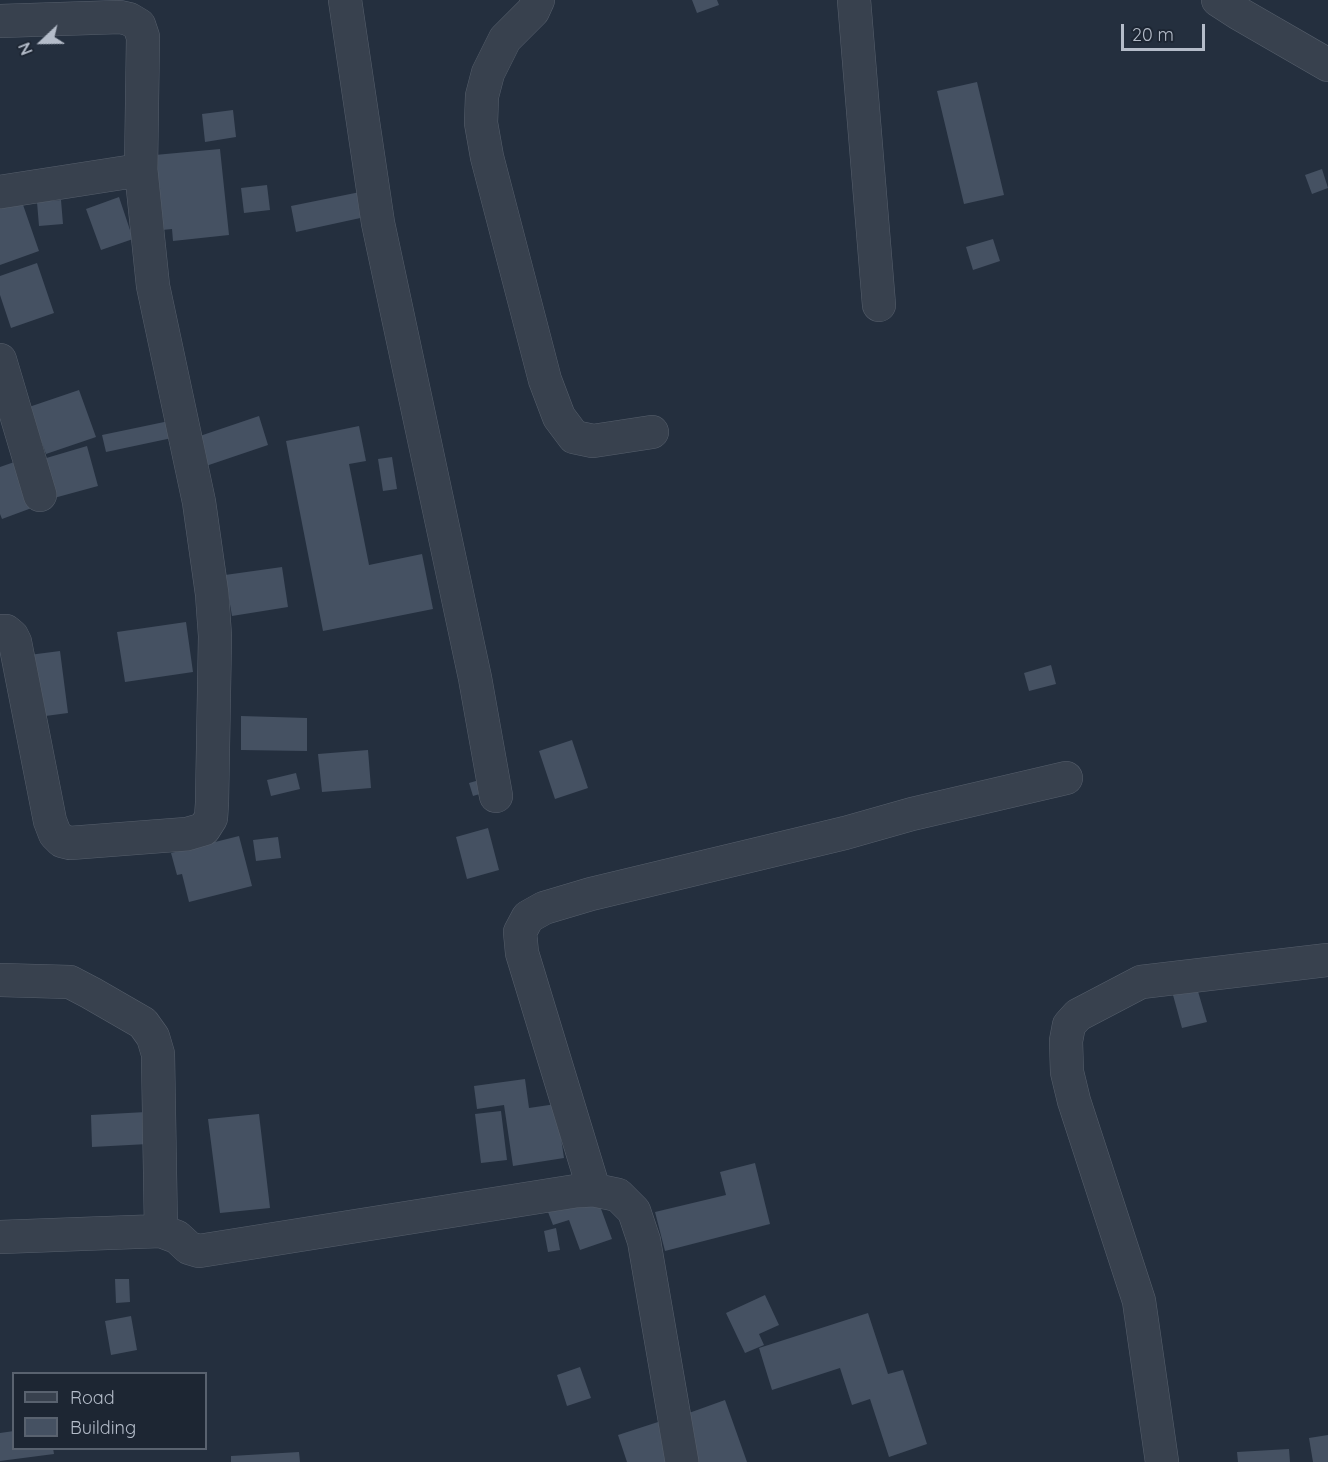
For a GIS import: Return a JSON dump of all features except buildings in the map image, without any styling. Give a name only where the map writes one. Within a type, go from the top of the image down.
[{"type":"street","points":[[345,0],[378,223],[472,666],[496,796]]},
{"type":"street","points":[[538,0],[533,11],[505,39],[488,73],[482,96],[481,123],[487,157],[544,380],[559,417],[574,437],[593,441],[652,432]]},
{"type":"street","points":[[855,0],[879,305]]},
{"type":"street","points":[[1218,0],[1238,14],[1328,65]]},
{"type":"street","points":[[0,21],[120,17],[139,25],[143,37],[141,170],[153,286],[199,502],[212,594],[215,636],[212,803],[211,818],[204,830],[188,834],[70,843],[62,841],[55,834],[50,821],[15,642],[6,631],[0,631]]},
{"type":"street","points":[[0,192],[141,170]]},
{"type":"street","points":[[0,360],[40,495]]},
{"type":"street","points":[[594,1190],[522,953],[520,932],[528,917],[544,908],[591,894],[845,833],[912,813],[1066,778]]},
{"type":"street","points":[[1162,1462],[1139,1301],[1066,1072],[1065,1041],[1069,1025],[1078,1015],[1140,982],[1328,960]]},
{"type":"street","points":[[0,980],[69,982],[143,1023],[153,1037],[158,1054],[161,1231]]},
{"type":"street","points":[[0,1237],[161,1231],[177,1237],[189,1248],[199,1251],[564,1193],[594,1190],[618,1195],[634,1211],[644,1241],[682,1462]]}]
